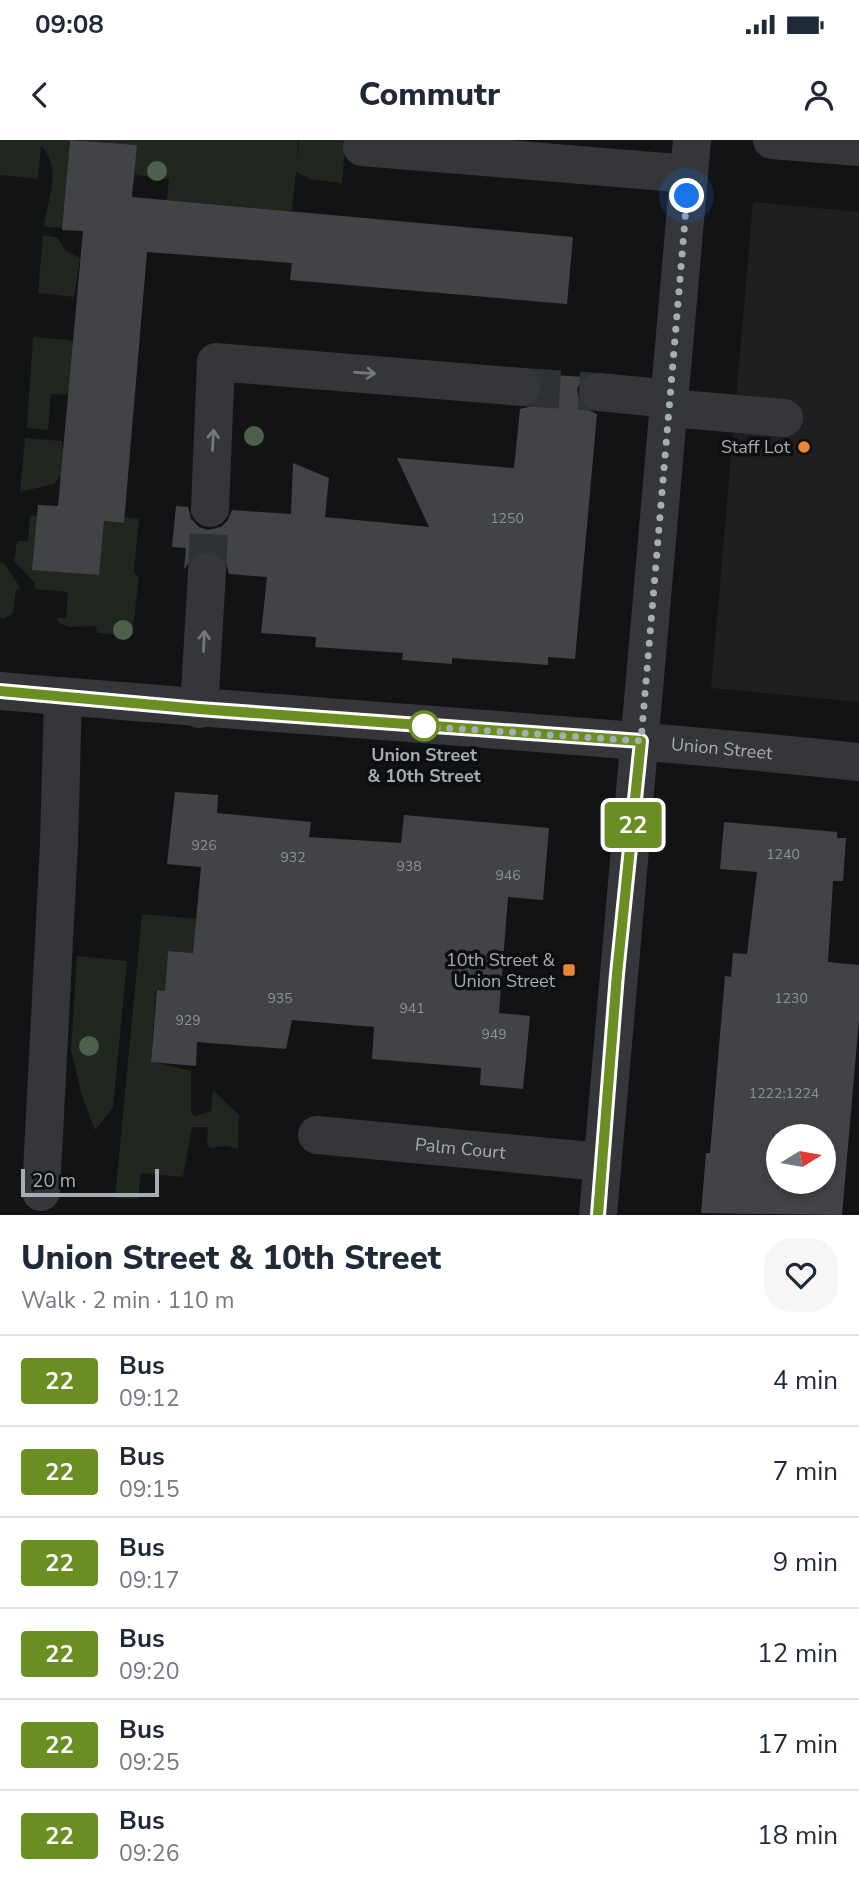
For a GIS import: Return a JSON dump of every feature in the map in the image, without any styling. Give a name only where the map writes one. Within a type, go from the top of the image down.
[{"type":"street","points":[[772,140],[859,147]]},
{"type":"street","points":[[362,147],[691,157],[598,1215]]},
{"type":"street","points":[[210,508],[216,362],[522,387]]},
{"type":"street","points":[[599,392],[784,418]]},
{"type":"street","points":[[199,709],[207,572]]},
{"type":"street","name":"Union Street","points":[[0,691],[199,709],[641,741],[859,762]]},
{"type":"street","points":[[41,1192],[59,843],[63,696]]},
{"type":"street","name":"Palm Court","points":[[317,1135],[602,1162]]},
{"type":"shaded area","points":[[0,140],[70,140],[63,228],[44,227],[52,184],[48,154],[41,146],[38,179],[0,175]]},
{"type":"shaded area","points":[[74,140],[298,140],[297,164],[299,140],[346,140],[342,183],[310,179],[296,172],[292,211],[167,200],[169,179],[134,175],[136,145]]},
{"type":"shaded area","name":"Staff Lot","points":[[753,202],[859,212],[859,702],[711,688]]},
{"type":"shaded area","points":[[43,235],[58,238],[65,250],[80,258],[74,297],[38,293]]},
{"type":"shaded area","points":[[33,337],[69,340],[74,343],[68,395],[51,394],[48,430],[27,428]]},
{"type":"shaded area","points":[[25,438],[62,441],[62,448],[64,446],[61,475],[54,484],[20,492]]},
{"type":"shaded area","points":[[30,515],[37,516],[33,569],[98,575],[104,521],[123,523],[124,517],[139,519],[134,572],[139,578],[132,636],[97,633],[96,626],[70,627],[59,623],[57,618],[66,618],[68,592],[35,589],[35,583],[14,561],[17,541],[28,541]]},
{"type":"shaded area","points":[[0,562],[4,563],[21,589],[16,590],[13,613],[4,619],[0,618]]},
{"type":"shaded area","points":[[142,914],[199,919],[229,956],[168,951],[165,991],[156,990],[151,1061],[191,1071],[191,1113],[196,1116],[211,1111],[213,1090],[239,1115],[238,1149],[227,1146],[210,1148],[207,1143],[208,1127],[192,1127],[183,1177],[141,1173],[138,1199],[115,1198]]},
{"type":"shaded area","points":[[77,956],[127,961],[113,1108],[95,1130],[82,1096],[71,1050]]},
{"type":"building","points":[[70,140],[137,145],[132,197],[573,237],[567,304],[290,280],[292,263],[147,252],[124,523],[104,521],[99,575],[32,570],[38,505],[58,506],[83,231],[62,230]]},
{"type":"building","points":[[539,374],[584,377],[577,389],[579,400],[586,409],[597,414],[575,659],[548,657],[548,665],[452,658],[452,664],[402,660],[403,653],[315,647],[316,637],[261,633],[267,577],[229,574],[226,562],[218,553],[209,550],[197,553],[184,569],[186,548],[172,547],[176,506],[188,507],[191,519],[199,527],[208,530],[221,527],[232,510],[291,514],[293,463],[329,478],[325,517],[429,527],[397,458],[514,468],[520,409],[532,406],[540,399],[544,388]]},
{"type":"building","points":[[175,792],[218,795],[217,813],[311,822],[309,837],[401,843],[404,815],[549,828],[543,900],[508,897],[499,1013],[530,1016],[523,1089],[480,1085],[481,1068],[372,1059],[374,1027],[292,1020],[286,1049],[197,1042],[196,1066],[151,1062],[157,990],[165,991],[168,951],[193,953],[201,867],[167,864]]},
{"type":"building","points":[[724,822],[837,832],[837,838],[846,838],[843,881],[833,881],[828,962],[859,965],[859,1020],[842,1215],[701,1213],[706,1153],[710,1153],[725,976],[731,977],[733,953],[747,954],[757,872],[720,869]]},
{"type":"tunnel","points":[[522,387],[599,392]]},
{"type":"tunnel","points":[[207,572],[210,508]]},
{"type":"bus line","name":"22","points":[[0,691],[199,709],[641,741],[617,974],[598,1215]]},
{"type":"place","name":"Staff Lot","points":[[804,447]]},
{"type":"place","name":"Union Street & 10th Street","points":[[424,726]]},
{"type":"place","name":"10th Street & Union Street","points":[[569,970]]},
{"type":"route","points":[[424,726],[418,726],[641,741],[687,196]]}]
